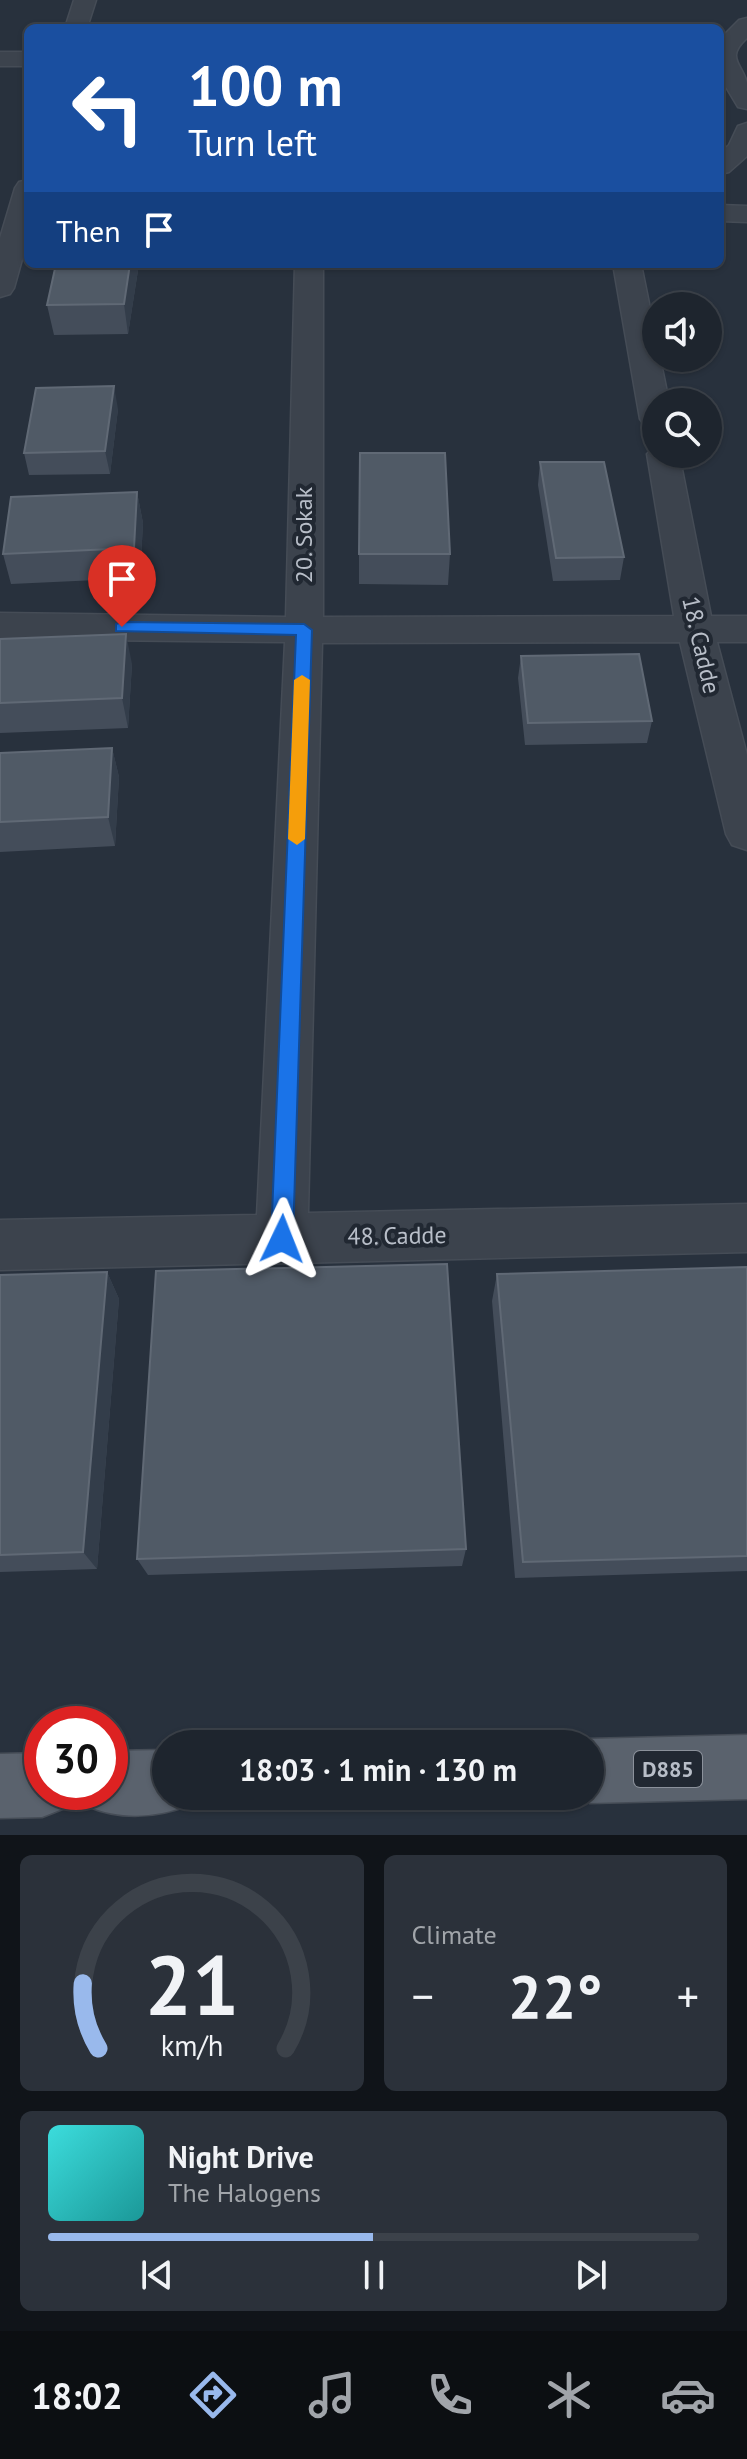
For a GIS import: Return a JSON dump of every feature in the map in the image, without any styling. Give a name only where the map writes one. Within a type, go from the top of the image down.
[{"type":"main road","name":"D885","points":[[604,1771],[747,1767]]},
{"type":"main road","points":[[128,1783],[152,1782]]},
{"type":"main road","points":[[0,1786],[24,1785]]},
{"type":"street","points":[[77,24],[85,0]]},
{"type":"street","points":[[724,51],[747,25]]},
{"type":"street","points":[[0,59],[24,59]]},
{"type":"street","points":[[724,62],[747,102]]},
{"type":"street","points":[[724,163],[741,148],[747,131]]},
{"type":"street","points":[[0,288],[20,195]]},
{"type":"street","points":[[724,213],[747,214]]},
{"type":"street","name":"20. Sokak","points":[[282,1239],[304,630],[309,268]]},
{"type":"street","points":[[628,268],[650,388]]},
{"type":"street","name":"18. Cadde","points":[[666,468],[695,628],[747,834]]},
{"type":"street","points":[[0,626],[304,630],[747,629]]},
{"type":"street","name":"48. Cadde","points":[[0,1245],[747,1228]]},
{"type":"building","points":[[55,268],[129,268],[124,304],[47,305]]},
{"type":"building","points":[[114,386],[105,451],[24,453],[36,388]]},
{"type":"building","points":[[360,453],[445,453],[450,554],[359,554]]},
{"type":"building","points":[[540,462],[604,462],[624,557],[556,558]]},
{"type":"building","points":[[137,492],[134,548],[3,554],[11,497]]},
{"type":"building","points":[[126,634],[122,698],[0,703],[0,639]]},
{"type":"building","points":[[639,654],[652,721],[528,723],[521,656]]},
{"type":"building","points":[[112,748],[108,817],[0,822],[0,753]]},
{"type":"building","points":[[447,1264],[466,1549],[137,1559],[156,1271]]},
{"type":"building","points":[[747,1267],[747,1556],[523,1562],[497,1274]]},
{"type":"building","points":[[107,1272],[83,1552],[0,1555],[0,1275]]},
{"type":"slow traffic","points":[[297,839],[302,680]]},
{"type":"route","points":[[122,627],[304,630],[282,1239]]}]
